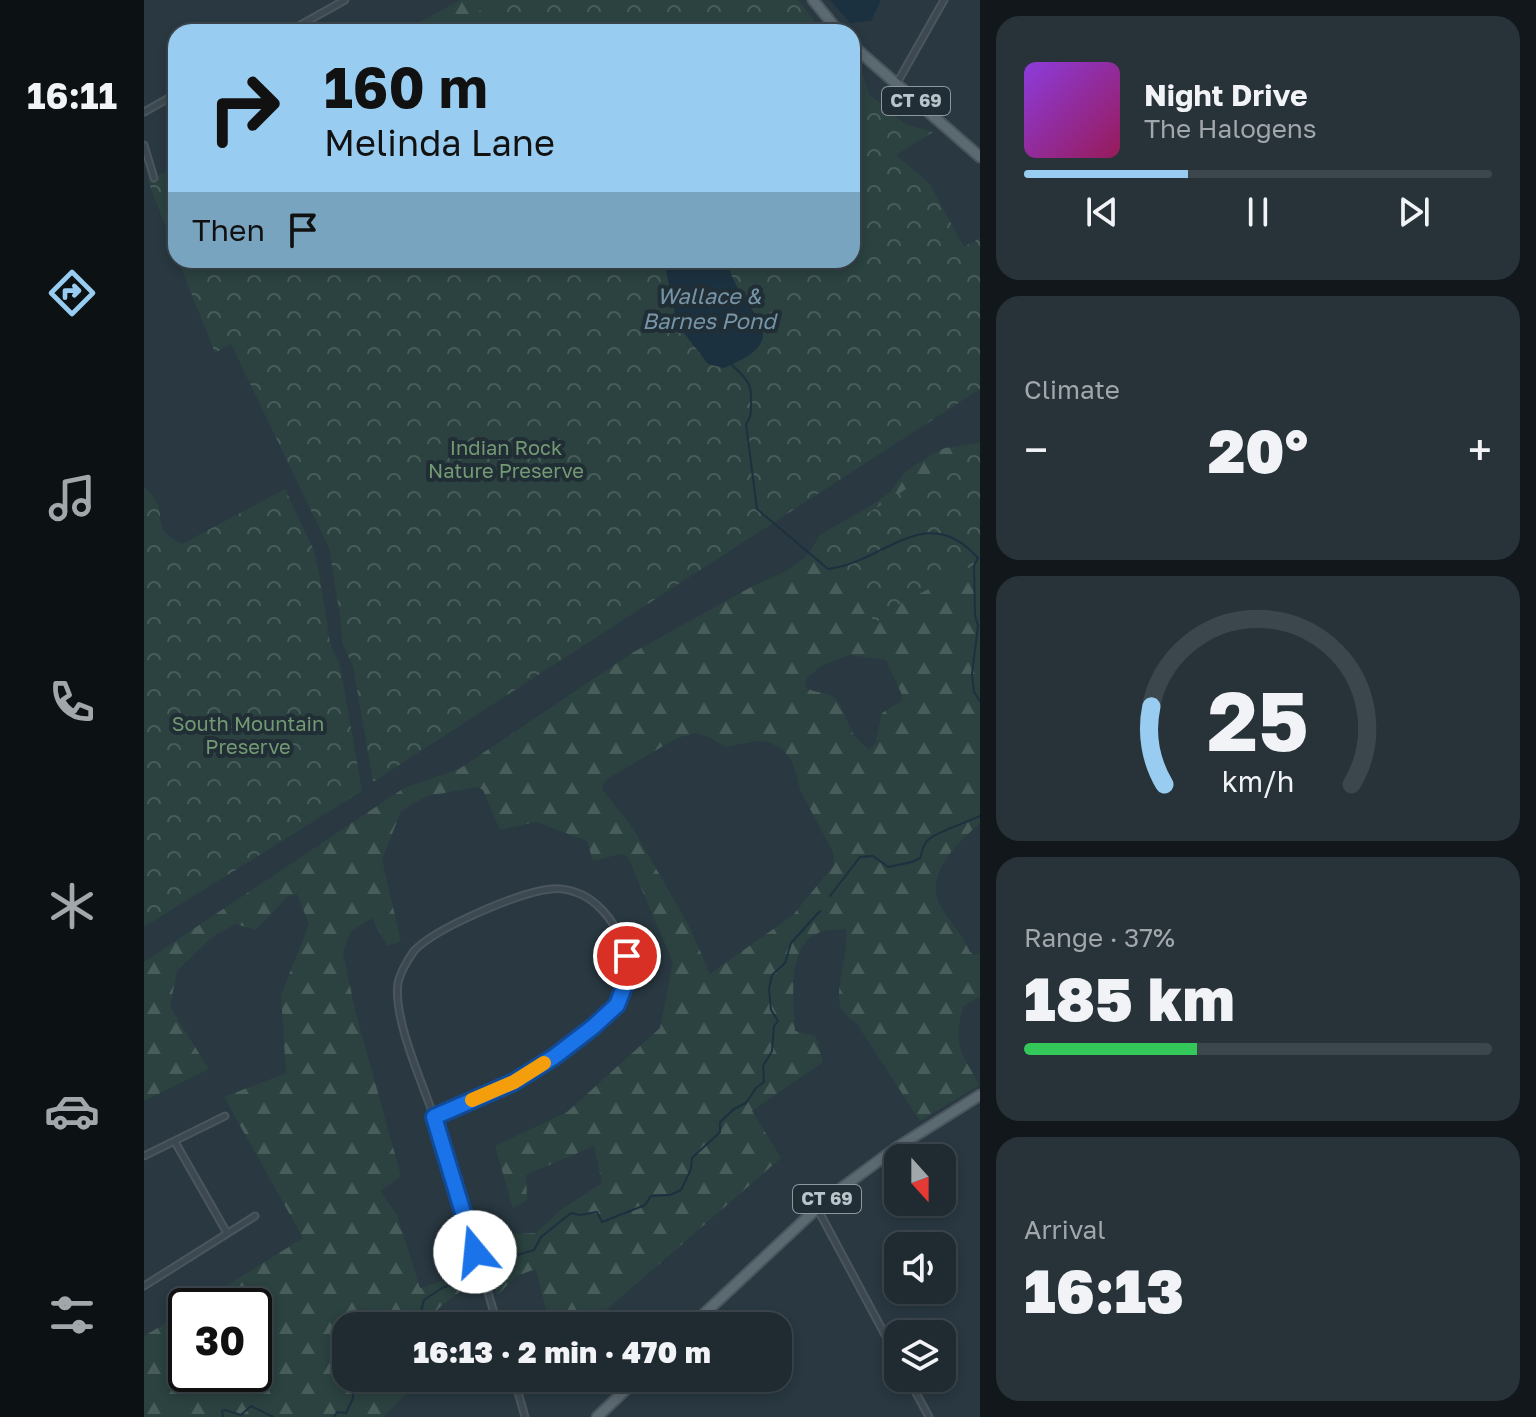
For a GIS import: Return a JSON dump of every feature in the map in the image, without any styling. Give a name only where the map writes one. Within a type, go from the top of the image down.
[{"type":"main road","points":[[813,0],[832,24]]},
{"type":"main road","name":"CT 69","points":[[860,52],[980,157]]},
{"type":"main road","name":"CT 69","points":[[706,1312],[817,1207],[869,1166],[980,1095]]},
{"type":"main road","points":[[597,1417],[623,1392]]},
{"type":"street","points":[[302,24],[345,0]]},
{"type":"street","points":[[896,84],[944,0]]},
{"type":"street","points":[[144,112],[168,98]]},
{"type":"street","points":[[144,145],[154,178]]},
{"type":"street","points":[[434,1117],[514,1082],[554,1057],[617,1005],[626,982],[627,956],[617,929],[598,906],[577,893],[553,888],[522,897],[439,932],[414,951],[400,975],[398,986],[402,1018],[411,1053],[434,1117],[494,1312]]},
{"type":"street","points":[[144,1156],[225,1116]]},
{"type":"street","points":[[175,1142],[227,1233]]},
{"type":"street","points":[[817,1207],[884,1333]]},
{"type":"street","points":[[144,1286],[255,1216]]},
{"type":"street","points":[[518,1392],[525,1417]]},
{"type":"street","points":[[916,1392],[929,1417]]},
{"type":"green space","points":[[460,0],[581,0],[578,24],[416,24]]},
{"type":"green space","points":[[501,0],[798,0],[817,24],[454,24]]},
{"type":"green space","name":"Indian Rock Nature Preserve","points":[[860,71],[869,94],[905,124],[933,132],[896,155],[930,184],[964,247],[980,238],[980,389],[373,782],[353,666],[342,643],[329,548],[231,344],[215,353],[181,268],[860,268]]},
{"type":"green space","points":[[168,170],[168,233],[148,181]]},
{"type":"green space","points":[[980,442],[980,562],[885,612],[876,624],[821,543]]},
{"type":"green space","points":[[980,443],[980,823],[947,858],[937,880],[936,891],[939,903],[970,952],[980,954],[980,996],[963,1007],[959,1040],[963,1056],[980,1085],[920,1121],[857,1024],[841,1008],[839,989],[846,929],[821,932],[810,938],[802,948],[793,990],[795,1031],[816,1036],[823,1062],[752,1111],[781,1158],[604,1312],[547,1312],[536,1269],[516,1276],[497,1296],[482,1240],[496,1235],[536,1233],[562,1209],[602,1183],[594,1146],[526,1175],[527,1200],[513,1209],[495,1146],[567,1112],[660,1028],[673,963],[628,857],[621,854],[593,861],[587,841],[536,822],[500,830],[483,790],[478,787],[427,796],[401,811],[382,860],[401,941],[387,946],[372,918],[351,931],[343,952],[355,1010],[401,1176],[380,1191],[397,1215],[420,1288],[474,1271],[477,1282],[455,1295],[437,1312],[332,1312],[332,1392],[408,1392],[383,1417],[144,1417],[144,1336],[168,1322],[168,1392],[272,1392],[272,1288],[223,1288],[303,1238],[224,1097],[286,1073],[281,995],[309,924],[297,894],[288,896],[256,930],[236,924],[212,937],[177,971],[170,1007],[209,1069],[144,1101],[144,962],[404,788],[459,769],[632,653],[786,571],[805,558],[821,534],[877,502],[890,492],[905,472],[945,448]],"holes":[[[850,655],[886,660],[902,695],[901,701],[882,713],[875,744],[869,749],[851,730],[836,699],[805,687],[807,678],[821,666]],[[696,733],[725,747],[756,741],[769,742],[783,750],[792,761],[801,792],[833,852],[834,865],[793,915],[710,974],[690,928],[633,828],[602,789],[609,778],[677,738]]]},
{"type":"green space","name":"South Mountain Preserve","points":[[144,487],[158,505],[164,531],[182,544],[285,489],[313,548],[330,643],[340,665],[362,791],[144,927]]},
{"type":"water","points":[[830,0],[881,0],[871,21],[850,23]]},
{"type":"water","name":"Wallace & Barnes Pond","points":[[666,268],[730,268],[763,333],[760,345],[748,356],[724,368],[708,364],[677,324]]},
{"type":"waterway","points":[[732,365],[751,391],[751,413],[746,424],[757,509],[828,569],[922,534],[940,534],[959,541],[978,558],[974,566],[978,626],[972,674],[974,692],[980,701]]},
{"type":"waterway","points":[[830,896],[860,857],[873,856],[888,867],[912,862],[920,858],[925,844],[933,836],[980,816]]},
{"type":"waterway","points":[[488,1272],[500,1270],[517,1255],[534,1250],[541,1237],[571,1213],[597,1212],[602,1222],[645,1205],[651,1196],[670,1195],[681,1190],[691,1169],[692,1158],[720,1132],[720,1122],[746,1103],[764,1082],[763,1066],[772,1051],[774,1026],[778,1021],[771,1010],[769,989],[772,975],[785,963],[791,943],[820,911]]},
{"type":"waterway","points":[[421,1312],[424,1300],[442,1288],[476,1275]]},
{"type":"waterway","points":[[334,1417],[337,1412],[346,1413],[353,1392]]},
{"type":"waterway","points":[[223,1417],[222,1411],[241,1415],[251,1406],[273,1417]]},
{"type":"slow traffic","points":[[472,1100],[514,1082],[544,1063]]},
{"type":"route","points":[[475,1252],[434,1117],[514,1082],[593,1027],[617,1005],[626,982],[627,956]]}]
